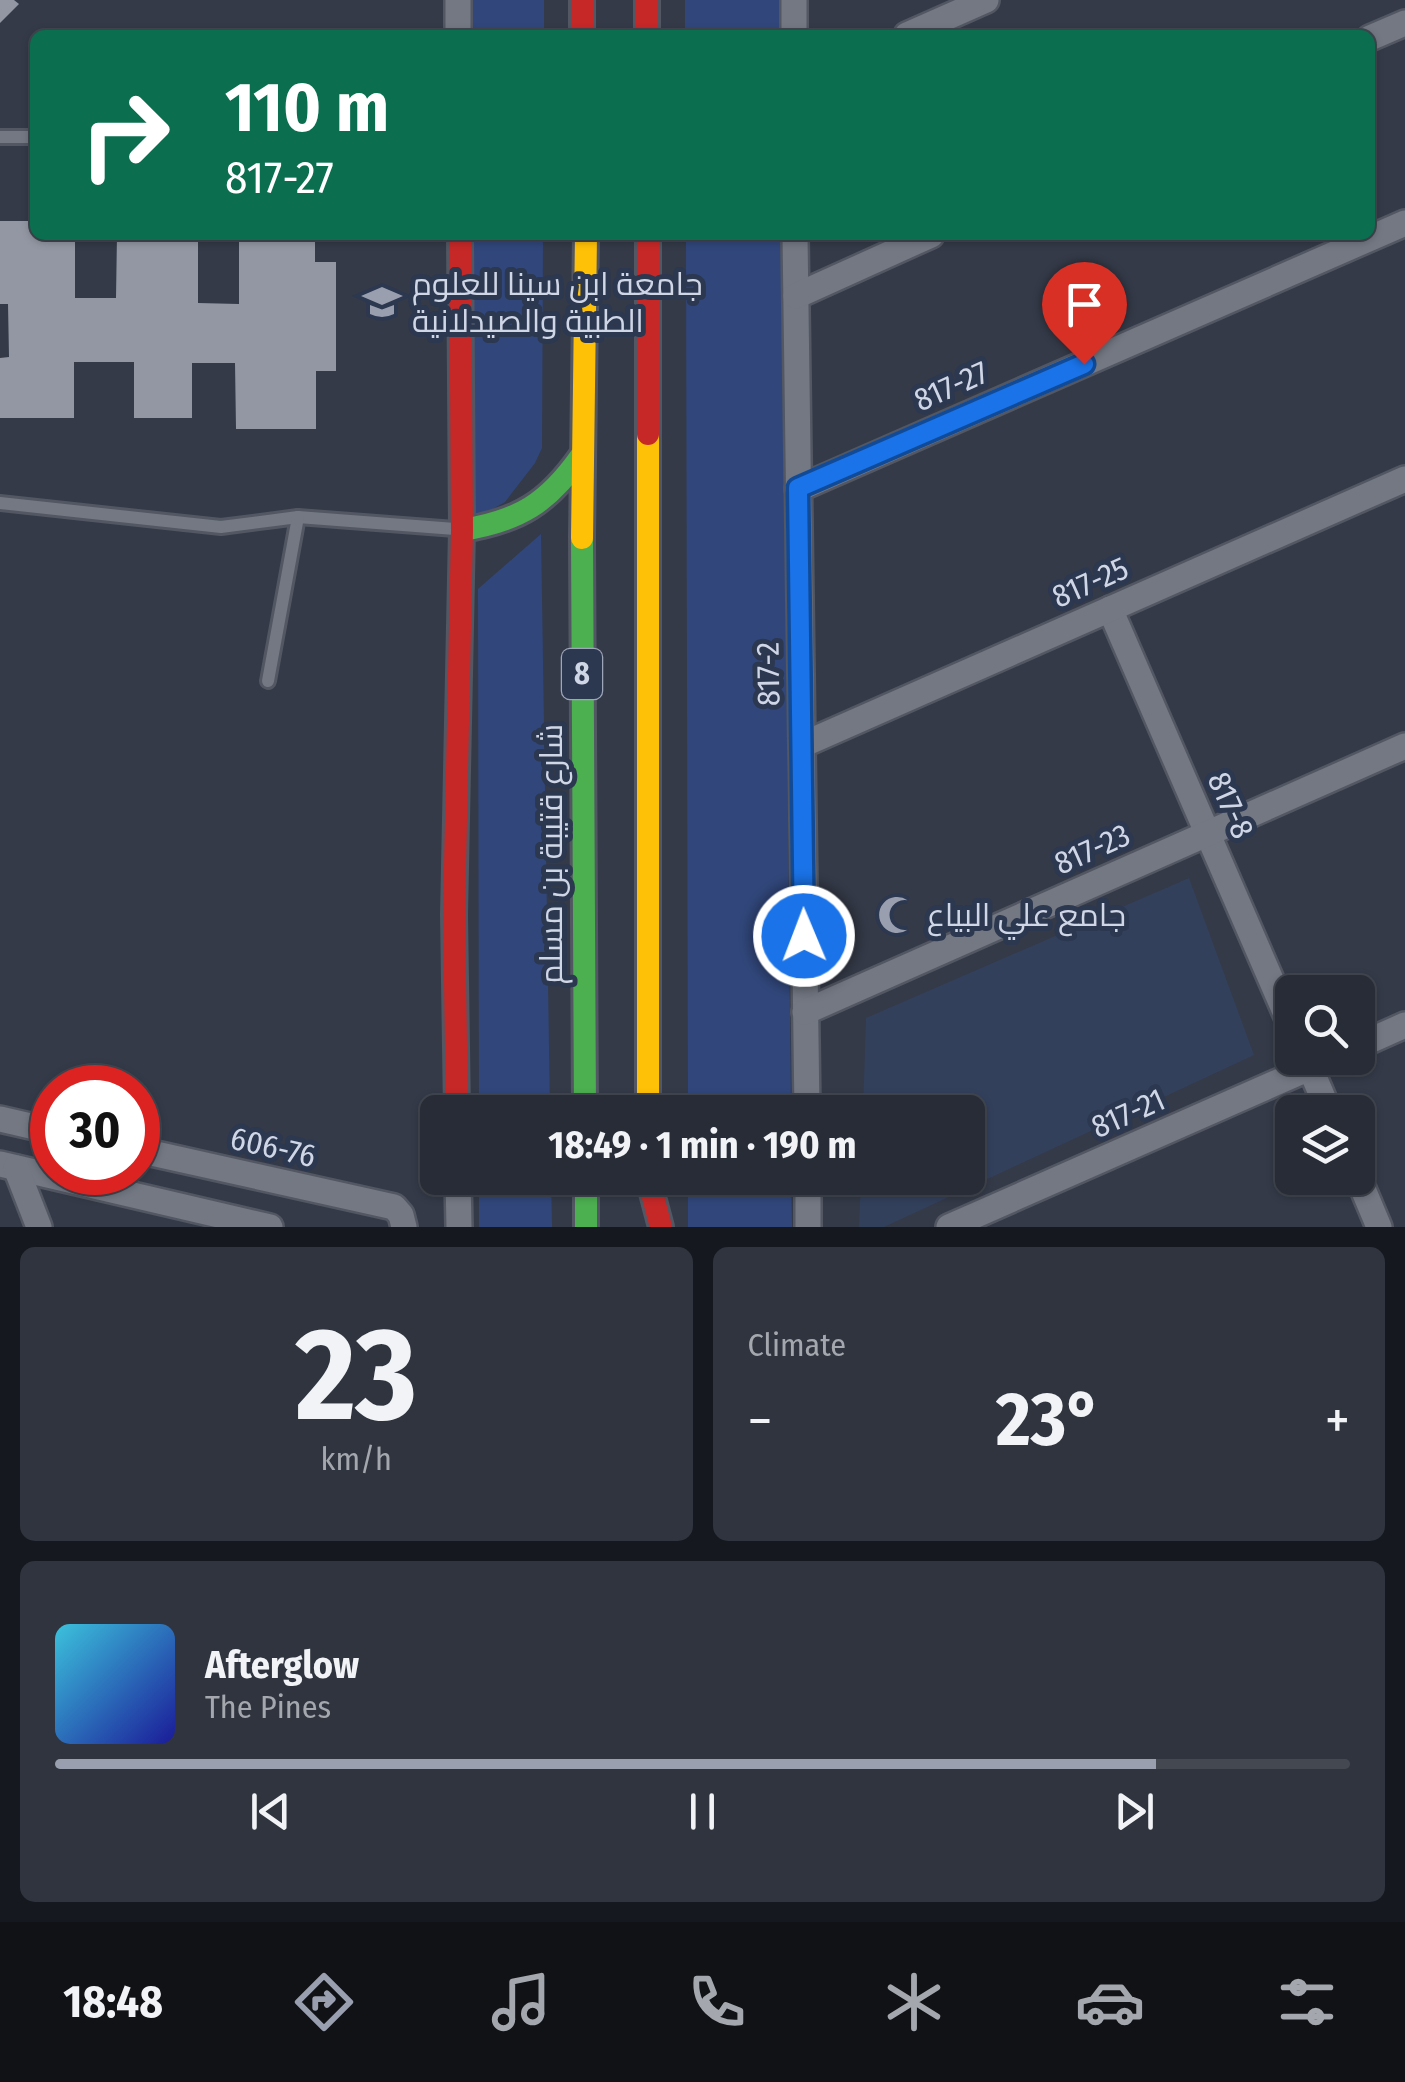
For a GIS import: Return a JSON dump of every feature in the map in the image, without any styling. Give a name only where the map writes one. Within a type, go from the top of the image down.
[{"type":"main road","points":[[582,0],[582,30]]},
{"type":"main road","points":[[647,0],[647,30]]},
{"type":"main road","points":[[457,1095],[454,915],[462,530],[460,240]]},
{"type":"main road","name":"شارع قتيبة بن مسلم","points":[[586,240],[581,456],[586,1095]]},
{"type":"main road","name":"8","points":[[648,240],[648,1095]]},
{"type":"main road","points":[[462,530],[505,522],[544,501],[565,481],[581,456]]},
{"type":"main road","points":[[586,1195],[586,1227]]},
{"type":"main road","points":[[648,1195],[648,1227]]},
{"type":"main road","points":[[653,1195],[661,1227]]},
{"type":"street","points":[[458,0],[458,30]]},
{"type":"street","points":[[794,0],[794,30]]},
{"type":"street","points":[[918,30],[986,0]]},
{"type":"street","points":[[1375,35],[1401,19]]},
{"type":"street","name":"817-27","points":[[1375,235],[1405,222]]},
{"type":"street","name":"817-2","points":[[795,240],[807,1095]]},
{"type":"street","points":[[796,296],[921,240]]},
{"type":"street","name":"817-27","points":[[798,488],[1364,240]]},
{"type":"street","name":"817-25","points":[[802,745],[1405,479]]},
{"type":"street","name":"817-8","points":[[1110,609],[1275,989]]},
{"type":"street","name":"817-23","points":[[805,1012],[1405,746]]},
{"type":"street","points":[[1375,1039],[1405,1026]]},
{"type":"street","name":"817-21","points":[[949,1227],[1285,1075]]},
{"type":"street","points":[[0,1119],[30,1126]]},
{"type":"street","name":"606-76","points":[[160,1156],[399,1217]]},
{"type":"street","points":[[8,1166],[256,1225]]},
{"type":"street","points":[[8,1166],[39,1227]]},
{"type":"street","points":[[458,1195],[459,1227]]},
{"type":"street","points":[[808,1195],[808,1227]]},
{"type":"street","points":[[1366,1195],[1379,1227]]},
{"type":"lane","points":[[0,137],[30,136]]},
{"type":"lane","points":[[0,502],[221,527],[298,516],[462,530]]},
{"type":"lane","points":[[268,681],[298,516]]},
{"type":"shaded area","points":[[469,0],[544,0],[544,30],[469,30]]},
{"type":"shaded area","points":[[685,0],[780,0],[780,30],[685,30]]},
{"type":"shaded area","points":[[469,240],[543,240],[542,448],[505,502],[468,523]]},
{"type":"shaded area","points":[[686,240],[782,240],[791,1095],[688,1095]]},
{"type":"shaded area","points":[[541,534],[550,1095],[479,1095],[478,589]]},
{"type":"shaded area","points":[[1189,878],[1254,1055],[985,1180],[985,1095],[864,1095],[866,1018]]},
{"type":"shaded area","points":[[479,1195],[551,1195],[552,1227],[479,1227]]},
{"type":"shaded area","points":[[688,1195],[791,1195],[792,1227],[688,1227]]},
{"type":"shaded area","points":[[860,1195],[953,1195],[884,1227],[859,1227]]},
{"type":"building","points":[[0,0],[19,4],[0,23]]},
{"type":"building","points":[[0,221],[30,221],[30,240],[75,240],[75,298],[116,298],[117,240],[198,240],[198,303],[239,304],[239,240],[315,240],[315,262],[336,262],[336,371],[316,371],[316,429],[236,429],[235,363],[192,363],[192,418],[134,418],[134,362],[74,362],[74,418],[0,418],[0,358],[9,357],[8,304],[0,304]]},
{"type":"traffic: fast","points":[[462,530],[500,521],[530,507],[544,498],[581,456]]},
{"type":"traffic: fast","points":[[582,538],[585,1095]]},
{"type":"traffic: fast","points":[[586,1195],[586,1227]]},
{"type":"traffic: slow","points":[[582,538],[586,240]]},
{"type":"traffic: slow","points":[[648,434],[648,1095]]},
{"type":"traffic: jam","points":[[582,0],[582,30]]},
{"type":"traffic: jam","points":[[647,0],[647,30]]},
{"type":"traffic: jam","points":[[457,1095],[454,915],[462,530],[460,240]]},
{"type":"traffic: jam","points":[[648,240],[648,434]]},
{"type":"traffic: jam","points":[[653,1195],[661,1227]]},
{"type":"place","name":"جامعة ابن سينا للعلوم الطبية والصيدلانية","points":[[382,302]]},
{"type":"place","name":"جامع علي البياع","points":[[897,915]]},
{"type":"route","points":[[804,936],[798,488],[1084,364]]}]
